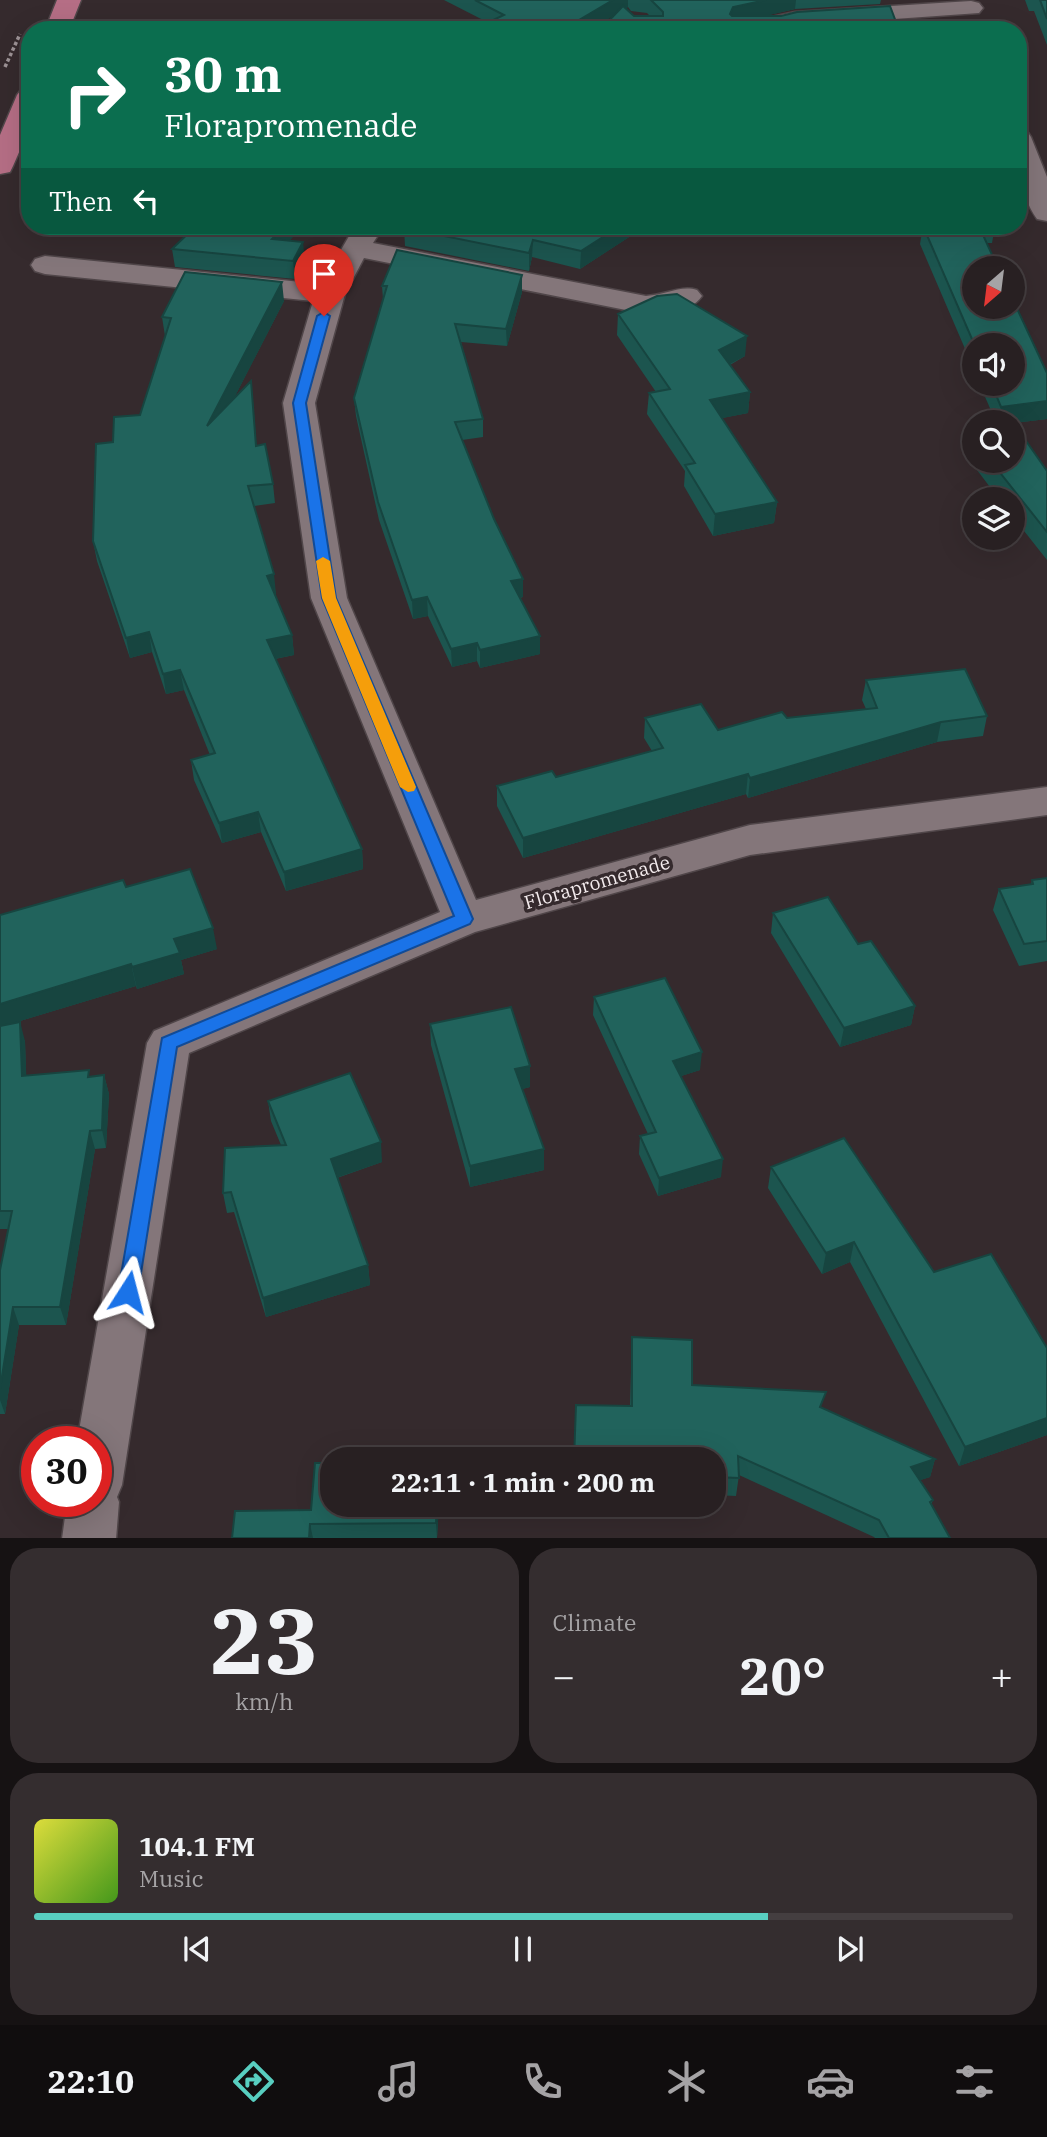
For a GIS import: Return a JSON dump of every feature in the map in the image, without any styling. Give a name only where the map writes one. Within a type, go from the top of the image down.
[{"type":"main road","points":[[61,21],[69,0]]},
{"type":"main road","points":[[0,166],[21,116]]},
{"type":"street","points":[[786,21],[971,13]]},
{"type":"street","points":[[1027,154],[1041,180],[1047,213]]},
{"type":"street","points":[[464,919],[329,598],[299,403],[330,294],[363,237],[646,305],[671,304],[687,296]]},
{"type":"street","points":[[45,265],[330,294]]},
{"type":"street","name":"Florapromenade","points":[[106,1426],[169,1043],[464,919],[750,839],[1047,801]]},
{"type":"street","points":[[89,1538],[91,1517]]},
{"type":"path","points":[[0,78],[20,33]]},
{"type":"building","points":[[475,0],[613,0],[577,21],[491,21],[504,15]]},
{"type":"building","points":[[651,0],[766,0],[733,7],[730,14],[732,16],[781,16],[797,12],[890,6],[896,21],[609,21],[623,6],[634,16],[663,16],[663,12]]},
{"type":"building","points":[[1040,0],[1047,0],[1047,19]]},
{"type":"building","points":[[187,235],[276,235],[272,239],[303,242],[293,261],[172,249]]},
{"type":"building","points":[[439,235],[606,235],[581,251],[533,240],[529,253]]},
{"type":"building","points":[[927,235],[983,235],[993,256],[962,256],[962,316]]},
{"type":"building","points":[[397,250],[522,275],[506,329],[455,324],[483,419],[455,422],[494,519],[523,579],[511,581],[540,636],[480,650],[477,643],[451,649],[427,597],[412,600],[378,502],[354,398],[387,286],[382,286]]},
{"type":"building","points":[[185,272],[282,282],[207,426],[251,381],[256,446],[265,444],[273,484],[248,486],[274,574],[267,576],[292,635],[267,640],[362,849],[284,872],[258,812],[219,823],[191,760],[215,753],[180,670],[163,674],[149,632],[126,638],[93,541],[96,444],[113,442],[114,417],[140,415],[171,318],[162,317]]},
{"type":"building","points":[[677,294],[747,336],[719,350],[750,392],[710,400],[777,502],[715,514],[685,465],[695,463],[649,393],[670,389],[618,314],[657,296]]},
{"type":"building","points":[[963,319],[1022,319],[1047,373],[1047,401],[1001,407],[996,396],[1025,396],[1025,333],[969,333]]},
{"type":"building","points":[[1025,439],[1047,471],[1047,532],[1025,504],[1025,487],[1011,487],[1000,473],[1025,473]]},
{"type":"building","points":[[965,669],[987,716],[941,722],[750,778],[748,774],[523,838],[497,786],[552,771],[556,777],[663,748],[645,718],[701,704],[718,730],[782,712],[787,718],[877,708],[866,680]]},
{"type":"building","points":[[190,869],[213,928],[174,939],[180,953],[132,967],[131,964],[0,1004],[0,915],[123,880],[126,887]]},
{"type":"building","points":[[1047,878],[1047,941],[1024,944],[999,889],[1033,884],[1032,880]]},
{"type":"building","points":[[828,897],[858,944],[871,941],[915,1006],[844,1028],[773,913]]},
{"type":"building","points":[[665,978],[702,1052],[673,1061],[723,1159],[659,1178],[640,1136],[656,1132],[594,997]]},
{"type":"building","points":[[511,1007],[530,1066],[515,1069],[544,1149],[470,1166],[430,1024]]},
{"type":"building","points":[[20,1022],[22,1076],[89,1070],[88,1077],[104,1075],[102,1130],[90,1131],[60,1307],[13,1307],[0,1389],[0,1270],[12,1211],[0,1211],[0,1026]]},
{"type":"building","points":[[350,1073],[381,1142],[331,1159],[368,1265],[263,1298],[231,1192],[223,1193],[225,1148],[286,1145],[268,1101]]},
{"type":"building","points":[[844,1138],[934,1272],[991,1254],[1047,1348],[1047,1418],[965,1447],[854,1242],[826,1253],[771,1167]]},
{"type":"building","points":[[632,1337],[692,1340],[692,1385],[826,1392],[820,1407],[935,1459],[911,1467],[933,1500],[930,1502],[950,1538],[889,1538],[879,1520],[738,1456],[739,1478],[726,1477],[726,1447],[574,1447],[576,1405],[632,1406]]},
{"type":"building","points":[[393,1446],[439,1446],[439,1447]]},
{"type":"building","points":[[315,1463],[320,1463],[320,1517],[436,1517],[436,1523],[310,1524],[309,1538],[232,1538],[235,1511],[311,1510]]},
{"type":"slow traffic","points":[[323,561],[329,598],[408,787]]},
{"type":"route","points":[[128,1292],[169,1043],[464,919],[329,598],[299,403],[324,316]]}]
